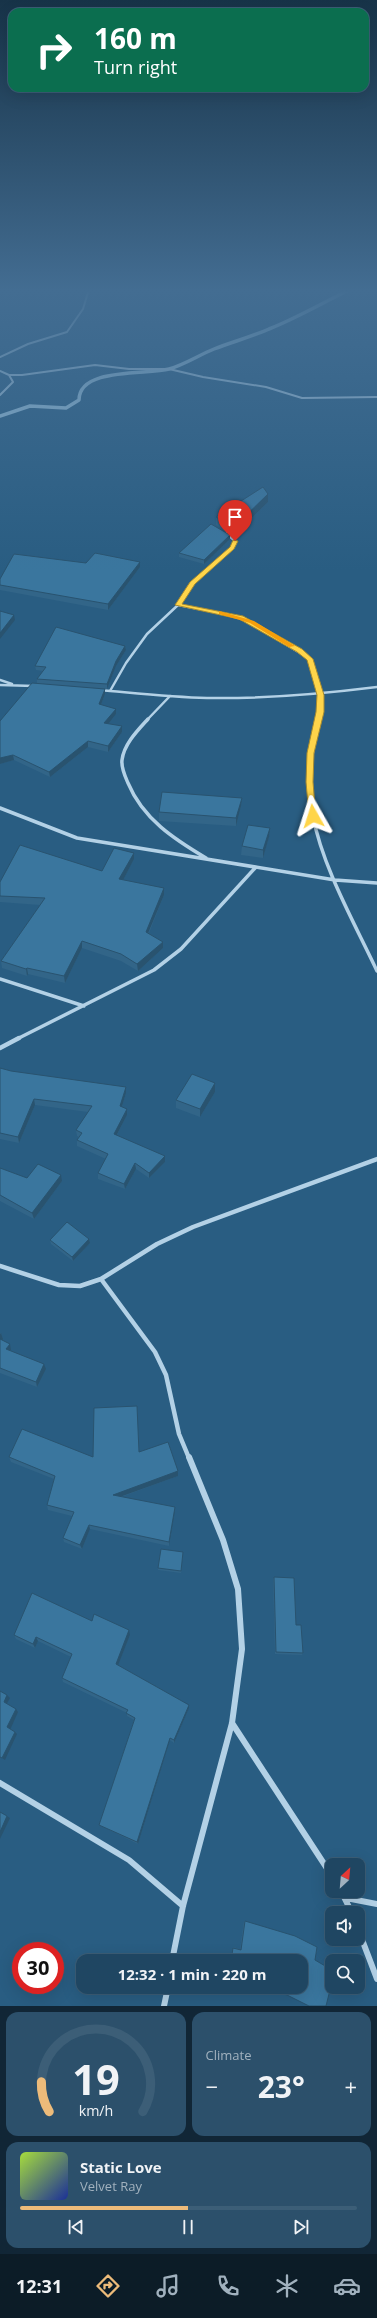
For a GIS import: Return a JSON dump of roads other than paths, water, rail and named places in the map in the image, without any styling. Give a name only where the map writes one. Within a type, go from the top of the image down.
[{"type":"street","points":[[0,395],[12,383]]},
{"type":"street","points":[[242,383],[266,387],[302,398],[377,397]]},
{"type":"street","points":[[110,691],[136,647],[178,605],[192,583],[232,548],[235,541],[231,536],[220,530]]},
{"type":"street","points":[[178,605],[241,617],[299,650],[310,659],[321,695],[320,712],[311,753],[310,782],[313,816],[321,846],[335,880],[377,971]]},
{"type":"street","points":[[0,680],[16,685]]},
{"type":"street","points":[[0,686],[16,685],[38,687]]},
{"type":"street","points":[[95,690],[170,696],[243,698],[321,695],[377,687]]},
{"type":"street","points":[[170,696],[142,725],[128,746],[122,760],[125,777],[136,800],[151,820],[175,840],[208,859]]},
{"type":"street","points":[[0,808],[78,838],[335,880],[377,883]]},
{"type":"street","points":[[0,1048],[154,970],[181,950],[256,867]]},
{"type":"street","points":[[0,979],[84,1006]]},
{"type":"street","points":[[0,1266],[59,1285],[80,1286],[100,1279],[157,1244],[193,1227],[377,1159]]},
{"type":"street","points":[[100,1279],[151,1346],[166,1375],[179,1434],[223,1540],[238,1589],[242,1649],[232,1723],[183,1906],[173,1954]]},
{"type":"street","points":[[232,1723],[325,1865]]},
{"type":"street","points":[[0,1783],[129,1860],[183,1906]]},
{"type":"street","points":[[346,1898],[377,1904]]},
{"type":"street","points":[[346,1898],[349,1906]]},
{"type":"street","points":[[364,1946],[377,1979]]},
{"type":"street","points":[[164,2006],[167,1994]]},
{"type":"waterway","points":[[0,416],[30,406],[66,408],[79,400],[82,389],[89,383]]}]
